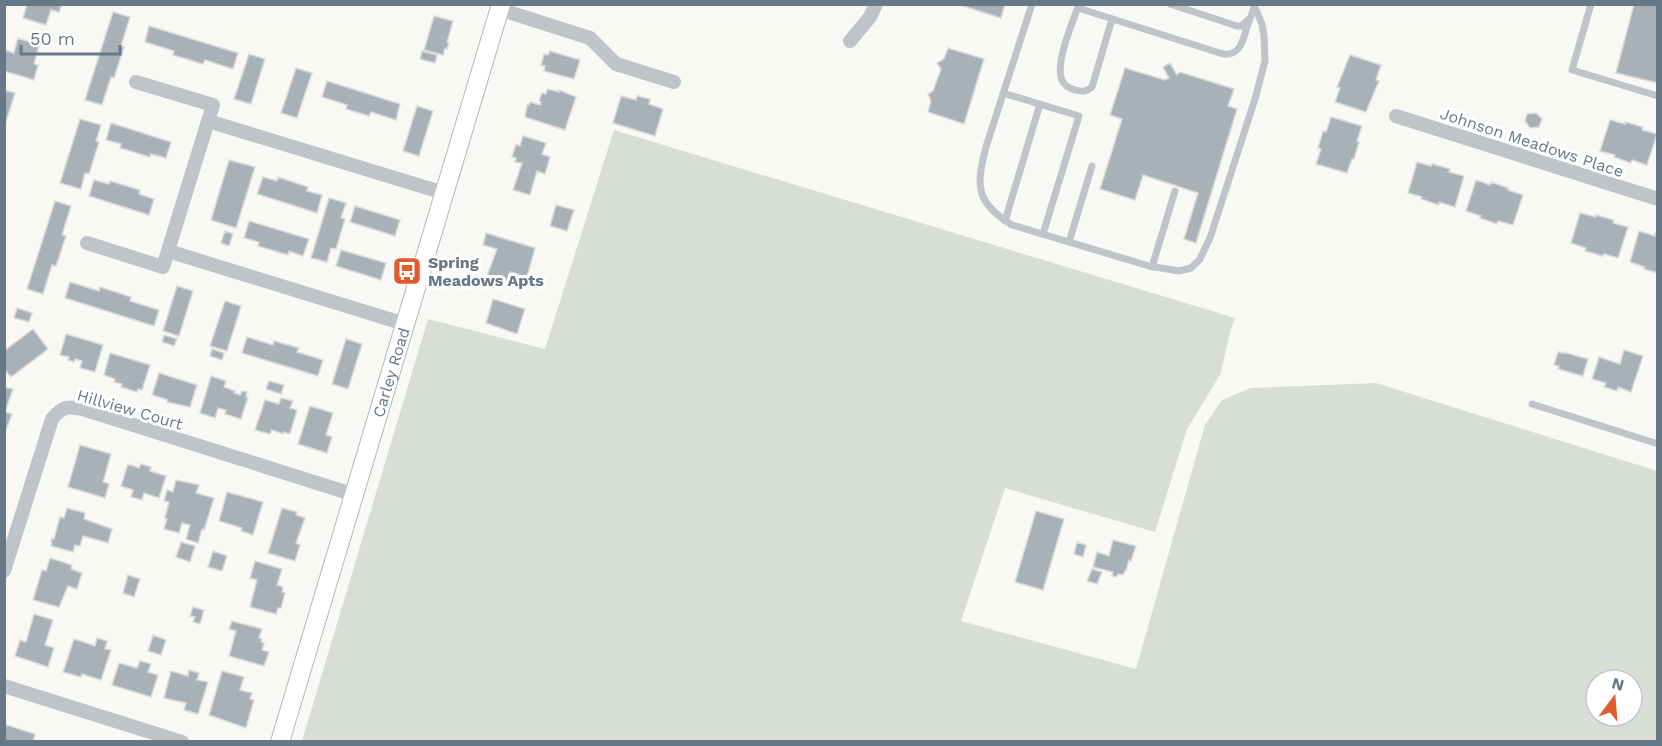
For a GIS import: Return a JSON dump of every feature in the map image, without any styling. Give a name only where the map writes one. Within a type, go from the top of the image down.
[{"type":"street","points":[[850,41],[870,17],[876,4]]},
{"type":"street","points":[[500,7],[590,38],[616,64],[674,82]]},
{"type":"street","name":"Carley Road","points":[[280,741],[500,7]]},
{"type":"street","points":[[87,243],[163,267],[213,105],[135,82]]},
{"type":"street","name":"Johnson Meadows Place","points":[[1396,116],[1658,199]]},
{"type":"street","points":[[208,121],[444,194]]},
{"type":"street","points":[[168,251],[405,324]]},
{"type":"street","name":"Hillview Court","points":[[4,571],[52,419],[57,412],[65,408],[75,407],[86,410],[355,495]]},
{"type":"street","points":[[4,686],[182,741]]},
{"type":"lane","points":[[1032,4],[980,169],[981,195],[987,205],[1012,225],[1152,267],[1179,272],[1191,268],[1200,260],[1210,238],[1252,110],[1265,61],[1262,24],[1254,5]]},
{"type":"lane","points":[[1170,4],[1237,26],[1241,26],[1250,18]]},
{"type":"lane","points":[[1591,4],[1572,70],[1658,96]]},
{"type":"lane","points":[[1112,19],[1092,87],[1088,91],[1080,92],[1064,85],[1060,68],[1062,56],[1078,6],[1112,19],[1230,55],[1241,46],[1254,5]]},
{"type":"lane","points":[[1004,93],[1079,116],[1043,234]]},
{"type":"lane","points":[[1005,221],[1040,104]]},
{"type":"lane","points":[[1069,242],[1092,166]]},
{"type":"lane","points":[[1152,267],[1175,191]]},
{"type":"lane","points":[[1532,404],[1658,444]]},
{"type":"shaded area","points":[[614,130],[1235,318],[1220,375],[1187,429],[1155,532],[1005,488],[961,621],[1136,669],[1205,425],[1222,400],[1251,388],[1376,383],[1657,471],[1657,741],[302,741],[428,319],[545,349]]},
{"type":"building","points":[[27,4],[62,4],[59,12],[51,10],[46,25],[23,18]]},
{"type":"building","points":[[957,4],[1005,4],[1001,18]]},
{"type":"building","points":[[1634,4],[1658,4],[1658,83],[1616,73]]},
{"type":"building","points":[[113,12],[130,17],[121,46],[124,47],[102,105],[85,100]]},
{"type":"building","points":[[434,16],[453,21],[447,42],[449,43],[443,55],[424,50]]},
{"type":"building","points":[[149,26],[238,53],[233,69],[205,60],[203,64],[173,55],[174,51],[145,42]]},
{"type":"building","points":[[18,38],[39,45],[34,64],[38,65],[34,80],[4,71],[4,50],[14,53]]},
{"type":"building","points":[[948,48],[984,59],[964,124],[928,112],[931,101],[928,94],[933,91],[941,69],[937,63],[944,59]]},
{"type":"building","points":[[422,51],[437,55],[435,63],[420,59]]},
{"type":"building","points":[[550,51],[580,60],[574,79],[544,71],[545,66],[541,65],[544,54],[548,55]]},
{"type":"building","points":[[249,54],[265,59],[251,104],[234,99]]},
{"type":"building","points":[[1350,55],[1381,65],[1376,80],[1379,81],[1366,112],[1335,102],[1340,88],[1337,87]]},
{"type":"building","points":[[1170,63],[1177,75],[1180,72],[1234,89],[1228,106],[1237,109],[1196,243],[1184,239],[1198,193],[1143,175],[1135,200],[1100,189],[1122,119],[1110,115],[1125,68],[1165,80],[1169,78],[1163,67]]},
{"type":"building","points":[[296,68],[312,73],[297,118],[281,113]]},
{"type":"building","points":[[327,81],[400,104],[396,120],[371,112],[369,116],[346,109],[347,105],[322,97]]},
{"type":"building","points":[[547,89],[559,92],[559,90],[576,97],[565,130],[525,117],[527,105],[530,102],[540,105],[542,93],[546,94]]},
{"type":"building","points":[[4,90],[15,93],[5,125],[4,125]]},
{"type":"building","points":[[621,96],[636,100],[637,96],[650,99],[649,104],[663,109],[655,136],[613,123]]},
{"type":"building","points":[[417,106],[433,111],[419,156],[403,151]]},
{"type":"building","points":[[1536,113],[1542,119],[1539,127],[1530,128],[1525,121],[1527,114]]},
{"type":"building","points":[[1331,117],[1362,126],[1354,159],[1347,173],[1316,164],[1323,131],[1326,132]]},
{"type":"building","points":[[80,119],[101,125],[96,141],[99,142],[89,174],[85,173],[81,189],[60,183]]},
{"type":"building","points":[[1610,120],[1643,127],[1642,130],[1657,134],[1647,165],[1632,160],[1631,163],[1600,151]]},
{"type":"building","points":[[111,123],[171,142],[166,158],[151,154],[150,157],[120,148],[121,144],[106,140]]},
{"type":"building","points":[[523,136],[546,143],[542,154],[550,157],[545,174],[537,171],[530,195],[513,190],[522,163],[515,162],[516,158],[512,157],[516,144],[520,146]]},
{"type":"building","points":[[229,160],[255,167],[236,228],[211,220]]},
{"type":"building","points":[[1417,162],[1450,169],[1449,172],[1464,176],[1455,207],[1439,202],[1439,205],[1408,193]]},
{"type":"building","points":[[263,177],[277,181],[278,177],[308,187],[307,191],[322,195],[317,213],[257,194]]},
{"type":"building","points":[[94,180],[109,184],[110,181],[140,190],[139,194],[154,199],[149,215],[89,196]]},
{"type":"building","points":[[1476,180],[1490,185],[1491,182],[1523,195],[1513,225],[1498,221],[1497,224],[1466,211]]},
{"type":"building","points":[[329,198],[346,203],[341,218],[345,219],[336,249],[331,248],[327,262],[311,258]]},
{"type":"building","points":[[55,201],[71,206],[62,235],[66,236],[56,266],[52,265],[43,294],[27,289]]},
{"type":"building","points":[[556,205],[574,210],[567,231],[550,226]]},
{"type":"building","points":[[355,206],[400,220],[395,236],[350,222]]},
{"type":"building","points":[[1580,213],[1614,220],[1613,223],[1628,227],[1618,258],[1585,251],[1586,248],[1571,243]]},
{"type":"building","points":[[249,221],[309,239],[303,256],[289,251],[288,255],[258,246],[259,242],[244,238]]},
{"type":"building","points":[[225,231],[233,234],[229,246],[221,243]]},
{"type":"building","points":[[1639,231],[1655,236],[1655,233],[1658,234],[1658,273],[1630,262]]},
{"type":"building","points":[[486,233],[535,248],[527,277],[510,272],[507,281],[487,276],[497,249],[483,245]]},
{"type":"building","points":[[341,250],[386,263],[381,280],[336,266]]},
{"type":"building","points":[[70,282],[99,291],[100,287],[131,297],[130,301],[159,310],[154,326],[65,298]]},
{"type":"building","points":[[177,286],[193,291],[179,336],[163,331]]},
{"type":"building","points":[[493,299],[525,309],[517,334],[486,323]]},
{"type":"building","points":[[225,301],[241,306],[227,351],[210,346]]},
{"type":"building","points":[[17,308],[32,313],[29,322],[14,318]]},
{"type":"building","points":[[33,329],[48,349],[11,377],[4,369],[4,351]]},
{"type":"building","points":[[66,334],[103,345],[95,372],[80,368],[82,361],[75,359],[74,362],[68,360],[69,357],[60,355]]},
{"type":"building","points":[[164,335],[177,339],[174,346],[162,342]]},
{"type":"building","points":[[247,337],[273,345],[274,341],[299,348],[297,352],[323,360],[318,376],[242,353]]},
{"type":"building","points":[[346,339],[362,344],[348,389],[332,384]]},
{"type":"building","points":[[212,349],[224,353],[222,360],[210,356]]},
{"type":"building","points":[[1624,350],[1643,356],[1631,392],[1618,387],[1617,391],[1604,387],[1606,383],[1592,379],[1599,357],[1620,364]]},
{"type":"building","points":[[1558,352],[1588,359],[1583,376],[1558,369],[1559,366],[1554,365]]},
{"type":"building","points":[[110,353],[150,365],[142,390],[138,389],[137,392],[121,387],[122,384],[114,382],[115,379],[104,375]]},
{"type":"building","points":[[159,373],[197,385],[190,407],[167,402],[168,400],[152,395]]},
{"type":"building","points":[[211,376],[226,381],[224,387],[235,391],[234,393],[240,395],[242,391],[247,392],[246,397],[248,397],[241,419],[225,414],[226,410],[218,408],[215,418],[200,413]]},
{"type":"building","points":[[269,381],[284,385],[281,394],[266,389]]},
{"type":"building","points":[[4,387],[13,389],[5,412],[12,414],[6,430],[4,430]]},
{"type":"building","points":[[281,398],[293,401],[290,408],[297,410],[290,434],[272,430],[270,434],[255,430],[265,400],[279,404]]},
{"type":"building","points":[[310,406],[333,413],[326,435],[332,437],[327,453],[298,444]]},
{"type":"building","points":[[80,445],[111,454],[103,482],[109,484],[105,498],[68,487]]},
{"type":"building","points":[[128,464],[139,468],[141,464],[151,467],[150,471],[166,476],[159,498],[144,493],[142,500],[131,497],[133,490],[121,486]]},
{"type":"building","points":[[176,480],[199,485],[196,493],[214,498],[198,543],[186,539],[190,525],[182,523],[179,533],[164,529],[169,502],[164,501],[167,490],[173,492]]},
{"type":"building","points":[[227,492],[263,502],[253,535],[241,531],[242,528],[219,521]]},
{"type":"building","points":[[67,508],[85,513],[84,519],[112,529],[108,543],[83,536],[80,546],[75,545],[73,552],[51,546],[60,517],[64,518]]},
{"type":"building","points":[[282,508],[297,512],[296,515],[305,518],[296,543],[300,545],[295,561],[268,553]]},
{"type":"building","points":[[1036,511],[1064,519],[1043,590],[1015,582]]},
{"type":"building","points":[[1113,540],[1136,546],[1126,571],[1123,575],[1118,574],[1117,577],[1112,576],[1113,572],[1093,567],[1097,552],[1109,556]]},
{"type":"building","points":[[181,542],[195,546],[190,562],[176,557]]},
{"type":"building","points":[[1077,542],[1086,545],[1083,557],[1074,554]]},
{"type":"building","points":[[213,551],[227,556],[222,571],[208,567]]},
{"type":"building","points":[[50,558],[72,565],[71,569],[82,573],[77,589],[68,586],[59,607],[33,600],[42,570],[46,571]]},
{"type":"building","points":[[255,561],[282,569],[277,585],[283,587],[282,592],[285,593],[281,608],[278,608],[276,614],[250,607],[257,580],[250,578]]},
{"type":"building","points":[[1092,569],[1102,572],[1097,584],[1087,581]]},
{"type":"building","points":[[128,575],[140,579],[134,597],[123,593]]},
{"type":"building","points":[[193,607],[204,610],[200,624],[193,622],[195,617],[190,616]]},
{"type":"building","points":[[34,614],[53,620],[45,645],[54,648],[48,667],[15,656],[20,640],[26,642]]},
{"type":"building","points":[[232,621],[262,629],[259,638],[264,643],[262,650],[269,652],[264,666],[229,656],[236,631],[229,629]]},
{"type":"building","points":[[153,635],[166,640],[161,655],[148,651]]},
{"type":"building","points":[[97,638],[107,641],[105,649],[111,650],[101,680],[82,674],[81,677],[63,672],[74,639],[95,646]]},
{"type":"building","points":[[140,661],[151,664],[148,672],[158,675],[151,697],[112,685],[119,663],[137,668]]},
{"type":"building","points":[[189,670],[199,673],[197,680],[208,682],[198,714],[184,710],[186,703],[164,698],[171,671],[188,676]]},
{"type":"building","points":[[222,671],[244,677],[240,690],[252,693],[250,699],[254,700],[246,728],[209,715]]},
{"type":"building","points":[[4,725],[35,734],[33,742],[4,742]]},
{"type":"place","name":"Spring Meadows Apts","points":[[407,271]]}]
